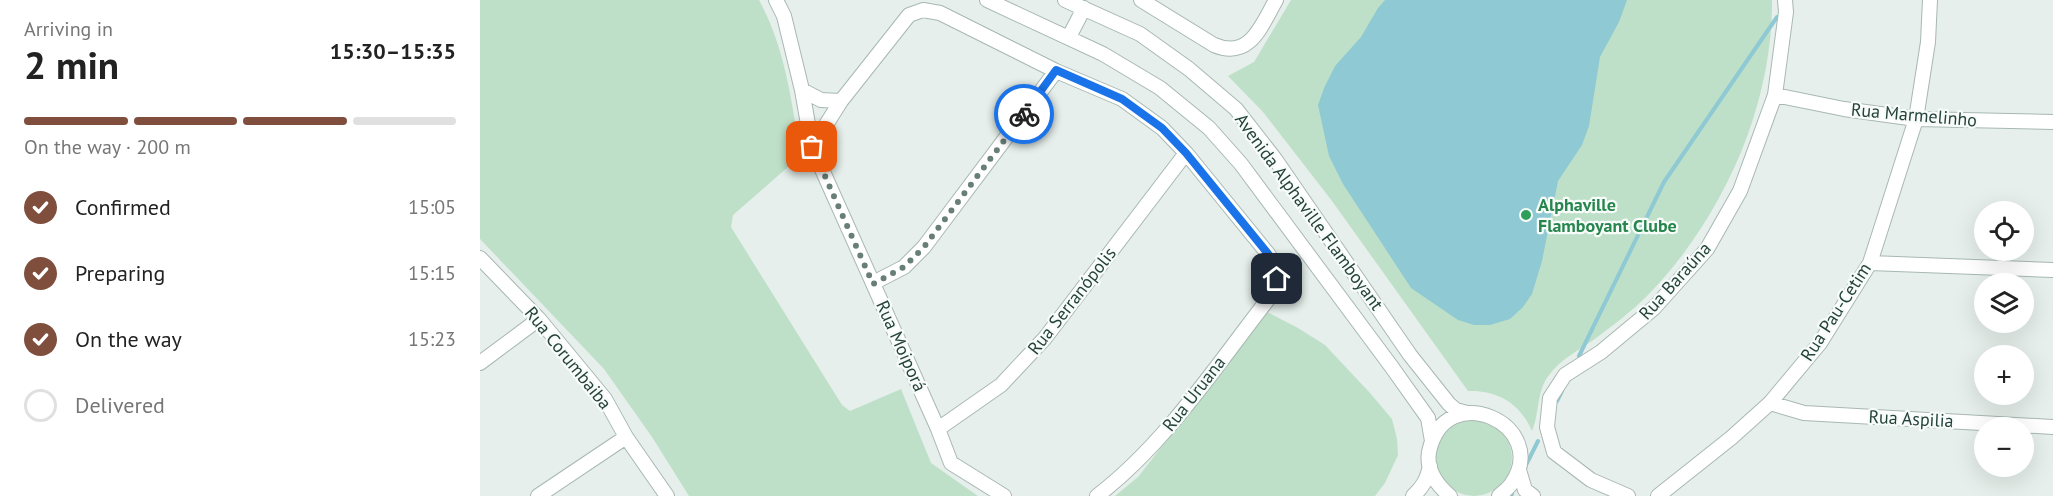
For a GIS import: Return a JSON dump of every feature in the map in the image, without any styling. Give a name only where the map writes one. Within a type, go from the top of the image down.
[{"type":"street","name":"Rua Moiporá","points":[[776,0],[784,16],[802,90],[812,147],[938,429],[951,464],[1004,496]]},
{"type":"street","name":"Avenida Alphaville Flamboyant","points":[[987,0],[1103,54],[1160,88],[1209,128],[1241,164],[1428,418],[1432,441]]},
{"type":"street","name":"Avenida Alphaville Flamboyant","points":[[1065,0],[1140,34],[1189,69],[1236,109],[1275,159],[1410,355],[1449,404],[1456,410],[1467,413]]},
{"type":"street","points":[[1141,0],[1224,50],[1243,47],[1253,39],[1276,0]]},
{"type":"street","name":"Rua Baraúna","points":[[1628,496],[1591,480],[1554,452],[1547,427],[1550,398],[1564,375],[1601,352],[1654,308],[1707,249],[1740,191],[1775,95],[1785,0]]},
{"type":"street","name":"Rua Pau-Cetim","points":[[1658,496],[1731,438],[1770,403],[1820,344],[1870,263],[1916,119],[1928,42],[1929,0]]},
{"type":"street","points":[[1069,37],[1084,8]]},
{"type":"street","points":[[812,147],[842,101],[909,15],[923,10],[940,13],[1056,70],[1122,99],[1162,128],[1186,153]]},
{"type":"street","points":[[873,284],[904,267],[924,247],[1056,70]]},
{"type":"street","points":[[802,90],[821,100],[842,101]]},
{"type":"street","name":"Rua Marmelinho","points":[[1775,95],[1844,109],[1916,119],[2053,122]]},
{"type":"street","name":"Rua Uruana","points":[[1097,496],[1125,475],[1162,435],[1269,298],[1277,279],[1269,255],[1186,153]]},
{"type":"street","name":"Rua Serranópolis","points":[[938,429],[1001,385],[1045,338],[1186,153]]},
{"type":"street","name":"Rua Corumbaiba","points":[[480,258],[539,319],[605,399],[626,437],[667,496]]},
{"type":"street","points":[[1870,263],[2053,270]]},
{"type":"street","points":[[480,363],[539,319]]},
{"type":"street","name":"Rua Aspilia","points":[[1770,403],[1804,413],[2053,427]]},
{"type":"street","points":[[1450,496],[1440,488],[1431,472],[1428,457],[1432,441],[1440,428],[1452,418],[1467,413],[1483,413],[1498,419],[1516,438],[1520,454],[1519,470],[1525,490],[1533,496]]},
{"type":"street","points":[[538,496],[626,437]]},
{"type":"street","points":[[1413,496],[1422,488],[1430,466]]},
{"type":"street","points":[[1499,496],[1512,484],[1519,470]]},
{"type":"green space","points":[[480,0],[759,0],[781,53],[799,147],[797,159],[733,215],[731,227],[842,405],[850,411],[901,389],[931,463],[978,496],[689,496],[652,437],[604,369],[480,239]]},
{"type":"green space","name":"Alphaville Flamboyant Clube","points":[[1291,0],[1772,0],[1770,40],[1753,120],[1720,196],[1699,232],[1675,265],[1648,295],[1614,325],[1563,360],[1549,375],[1542,388],[1532,431],[1521,413],[1506,400],[1489,393],[1468,391],[1332,201],[1263,112],[1228,76],[1254,62]]},
{"type":"green space","points":[[1267,312],[1325,345],[1392,419],[1398,455],[1385,483],[1375,496],[1115,496],[1138,477]]},
{"type":"green space","points":[[1474,420],[1489,423],[1501,431],[1509,443],[1512,458],[1509,473],[1501,485],[1489,493],[1474,496],[1459,493],[1447,485],[1439,473],[1436,458],[1439,443],[1447,431],[1459,423]]},
{"type":"water","points":[[1385,0],[1627,0],[1619,22],[1600,57],[1589,126],[1582,145],[1558,181],[1542,261],[1532,294],[1523,307],[1510,319],[1490,325],[1474,325],[1458,320],[1411,288],[1343,184],[1329,156],[1318,105],[1324,88],[1335,66],[1361,37]]},
{"type":"waterway","points":[[1579,356],[1664,182],[1777,17]]},
{"type":"waterway","points":[[1557,401],[1562,391]]},
{"type":"waterway","points":[[1527,463],[1538,441]]},
{"type":"way so far","points":[[812,147],[873,284],[904,267],[924,247],[1024,114]]},
{"type":"place","name":"Alphaville Flamboyant Clube","points":[[1526,215]]},
{"type":"route","points":[[1024,114],[1056,70],[1122,99],[1162,128],[1186,153],[1269,255],[1277,279]]}]
